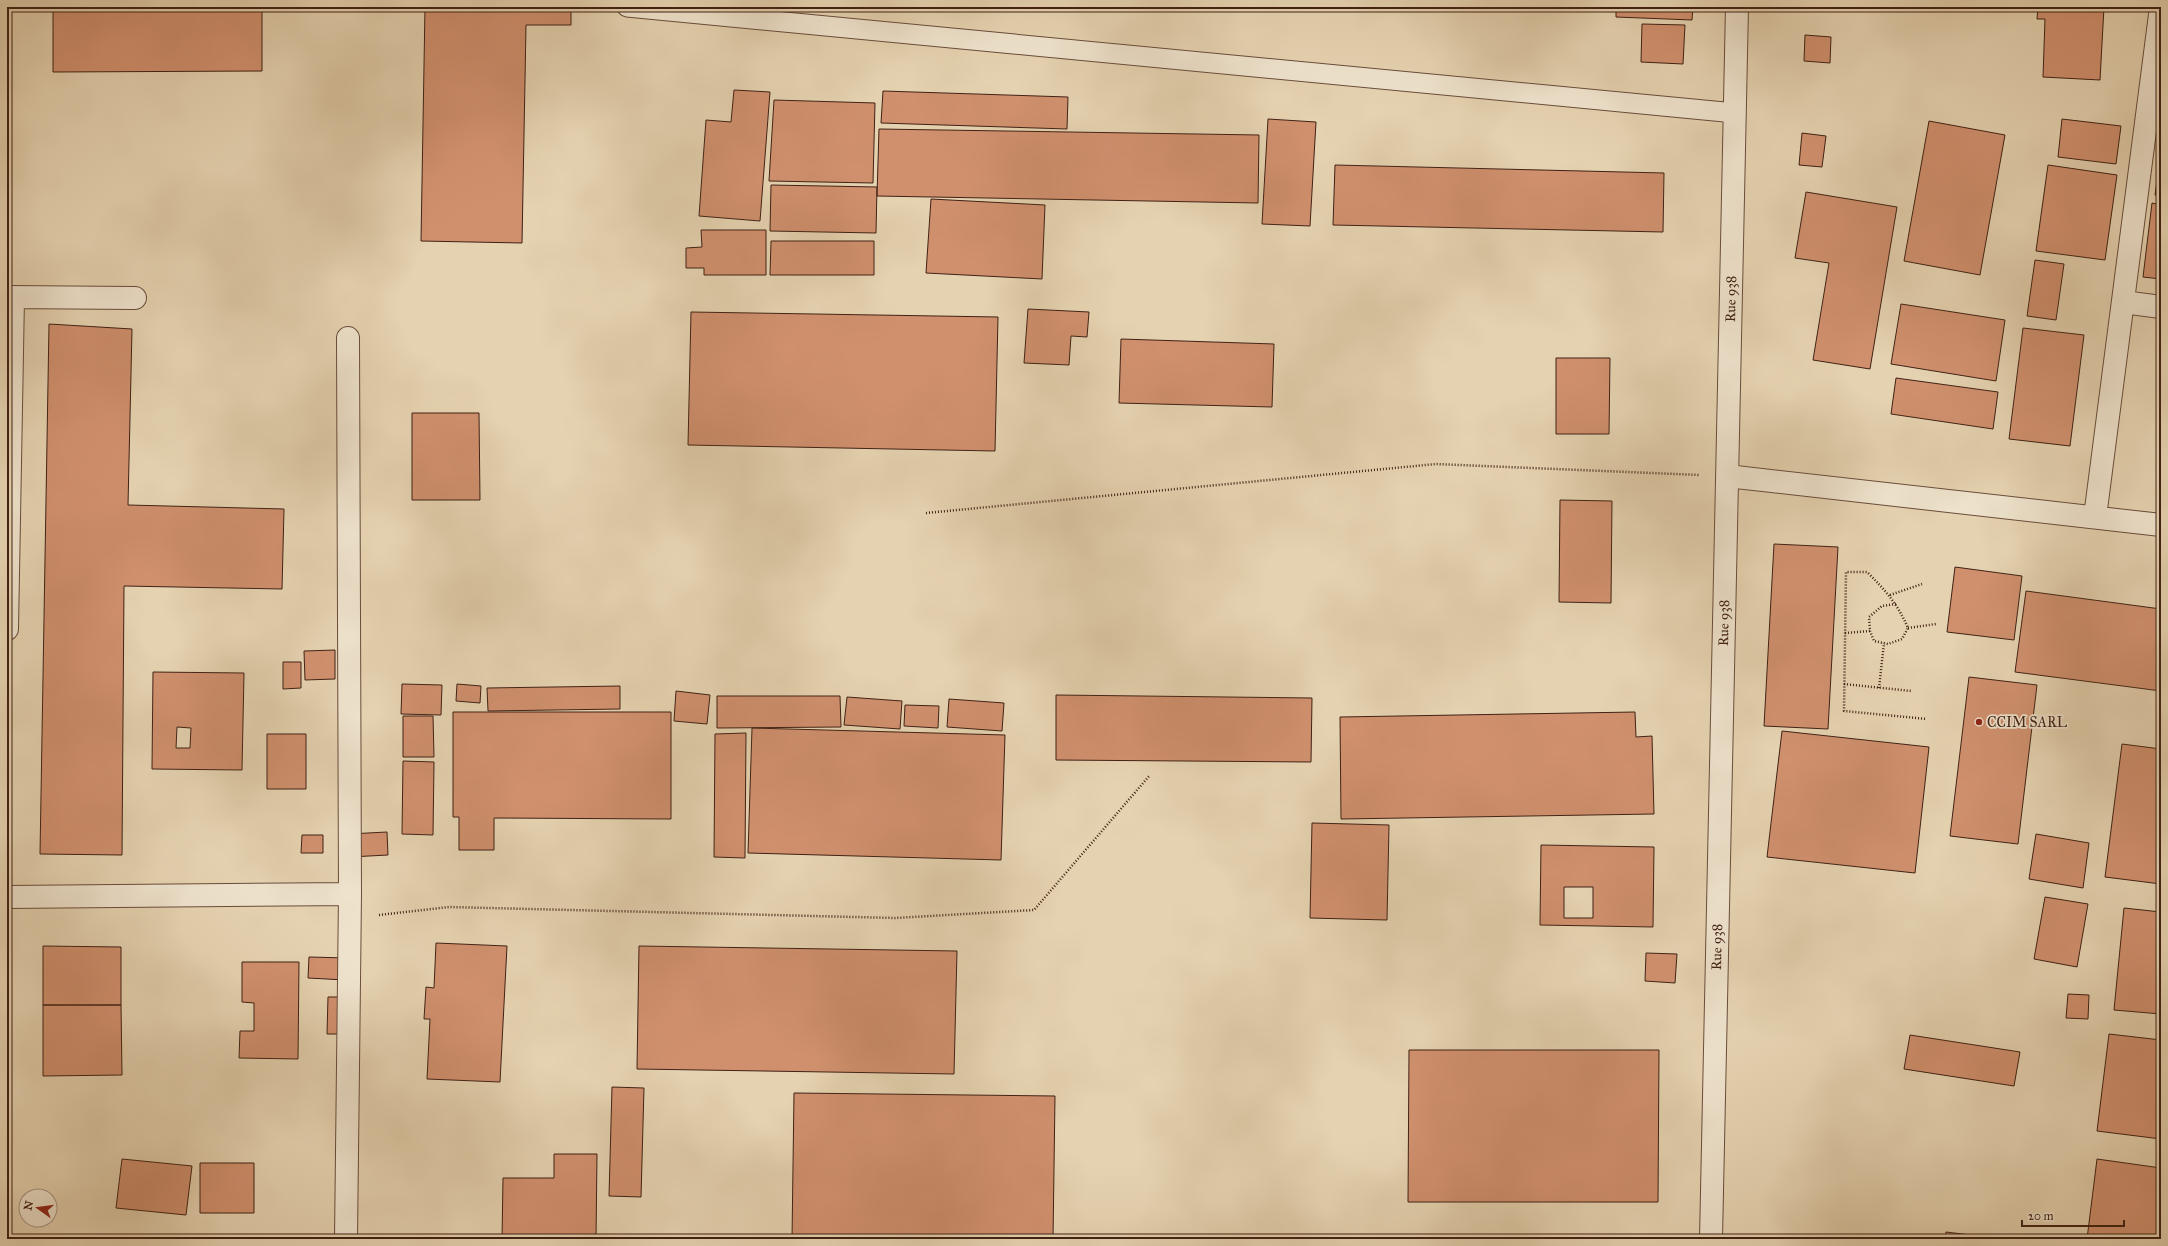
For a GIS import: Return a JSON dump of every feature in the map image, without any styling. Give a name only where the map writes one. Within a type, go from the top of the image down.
[{"type":"street","name":"Rue 938","points":[[1711,1239],[1737,7]]},
{"type":"street","points":[[2095,517],[2161,7]]},
{"type":"street","points":[[7,629],[10,297],[135,298]]},
{"type":"street","points":[[2123,302],[2161,307]]},
{"type":"street","points":[[346,1239],[350,894],[348,338]]},
{"type":"street","points":[[1727,476],[2161,525]]},
{"type":"street","points":[[7,897],[350,894]]},
{"type":"lane","points":[[627,7],[1735,113]]},
{"type":"path","points":[[926,513],[1436,464],[1727,476]]},
{"type":"path","points":[[1908,628],[1890,594],[1867,572],[1846,572],[1844,710],[1927,719]]},
{"type":"path","points":[[1890,594],[1922,584]]},
{"type":"path","points":[[1896,604],[1882,606],[1869,617],[1870,631],[1874,641],[1888,644],[1902,639],[1908,628]]},
{"type":"path","points":[[1908,628],[1936,624]]},
{"type":"path","points":[[1845,633],[1870,631]]},
{"type":"path","points":[[1879,688],[1884,643]]},
{"type":"path","points":[[1844,684],[1911,691]]},
{"type":"path","points":[[349,918],[449,907],[895,918],[1034,910],[1150,775]]},
{"type":"building","points":[[53,7],[262,7],[262,71],[53,72]]},
{"type":"building","points":[[425,7],[571,7],[571,25],[526,25],[522,243],[421,241]]},
{"type":"building","points":[[1616,7],[1693,7],[1692,20],[1616,17]]},
{"type":"building","points":[[2038,7],[2104,7],[2100,80],[2043,77],[2045,19],[2037,19]]},
{"type":"building","points":[[1642,24],[1685,25],[1683,64],[1641,62]]},
{"type":"building","points":[[1805,35],[1831,37],[1830,63],[1804,61]]},
{"type":"building","points":[[734,90],[770,92],[760,221],[699,216],[706,120],[731,122]]},
{"type":"building","points":[[883,91],[1068,97],[1067,129],[881,123]]},
{"type":"building","points":[[774,100],[875,103],[873,183],[769,181]]},
{"type":"building","points":[[1268,119],[1316,122],[1310,226],[1262,224]]},
{"type":"building","points":[[2062,119],[2121,126],[2116,164],[2058,157]]},
{"type":"building","points":[[1929,121],[2005,135],[1980,275],[1904,261]]},
{"type":"building","points":[[879,129],[1259,135],[1258,203],[877,196]]},
{"type":"building","points":[[1802,133],[1826,136],[1822,167],[1799,165]]},
{"type":"building","points":[[2161,153],[2161,196],[2155,195]]},
{"type":"building","points":[[1335,165],[1664,173],[1663,232],[1333,225]]},
{"type":"building","points":[[2048,165],[2117,175],[2105,260],[2036,251]]},
{"type":"building","points":[[771,185],[877,187],[876,233],[770,231]]},
{"type":"building","points":[[1806,192],[1897,207],[1870,369],[1813,360],[1829,263],[1795,258]]},
{"type":"building","points":[[931,199],[1045,205],[1042,279],[926,273]]},
{"type":"building","points":[[2152,203],[2161,205],[2161,279],[2143,277]]},
{"type":"building","points":[[701,230],[766,230],[766,275],[704,275],[704,268],[686,268],[686,248],[702,247]]},
{"type":"building","points":[[771,241],[874,241],[874,275],[770,275]]},
{"type":"building","points":[[2035,260],[2064,264],[2056,320],[2027,316]]},
{"type":"building","points":[[1901,304],[2005,320],[1996,381],[1891,364]]},
{"type":"building","points":[[1028,309],[1089,312],[1087,337],[1071,336],[1069,365],[1024,363]]},
{"type":"building","points":[[691,312],[998,317],[995,451],[688,445]]},
{"type":"building","points":[[49,324],[132,329],[128,505],[284,509],[282,589],[124,586],[122,855],[40,854]]},
{"type":"building","points":[[2023,328],[2084,335],[2070,446],[2009,439]]},
{"type":"building","points":[[1121,339],[1274,344],[1272,407],[1119,403]]},
{"type":"building","points":[[1556,358],[1610,358],[1609,434],[1556,434]]},
{"type":"building","points":[[1896,378],[1998,392],[1993,429],[1891,414]]},
{"type":"building","points":[[412,413],[479,413],[480,500],[412,500]]},
{"type":"building","points":[[1560,500],[1612,501],[1611,603],[1559,602]]},
{"type":"building","points":[[1774,544],[1838,547],[1828,729],[1764,726]]},
{"type":"building","points":[[1955,567],[2022,576],[2014,640],[1947,632]]},
{"type":"building","points":[[2026,591],[2161,609],[2161,691],[2015,672]]},
{"type":"building","points":[[335,650],[335,679],[305,680],[304,651]]},
{"type":"building","points":[[283,662],[301,662],[301,688],[283,689]]},
{"type":"building","points":[[153,672],[244,673],[242,770],[152,769]],"holes":[[[177,727],[191,728],[190,748],[176,748]]]},
{"type":"building","points":[[1969,677],[2037,685],[2018,844],[1950,836]]},
{"type":"building","points":[[402,684],[442,685],[441,715],[401,714]]},
{"type":"building","points":[[457,684],[481,686],[480,703],[456,701]]},
{"type":"building","points":[[620,686],[620,709],[488,711],[487,688]]},
{"type":"building","points":[[676,691],[710,695],[707,724],[674,721]]},
{"type":"building","points":[[1056,695],[1312,698],[1311,762],[1056,760]]},
{"type":"building","points":[[717,696],[840,696],[841,727],[717,728]]},
{"type":"building","points":[[847,697],[902,701],[900,729],[844,725]]},
{"type":"building","points":[[949,699],[1004,703],[1002,731],[947,727]]},
{"type":"building","points":[[905,705],[939,706],[938,728],[904,726]]},
{"type":"building","points":[[453,712],[671,712],[671,819],[494,818],[494,850],[459,850],[459,817],[453,817]]},
{"type":"building","points":[[1635,712],[1636,737],[1652,736],[1654,814],[1341,819],[1340,717]]},
{"type":"building","points":[[403,716],[433,716],[434,757],[403,757]]},
{"type":"building","points":[[752,728],[1005,735],[1001,860],[748,853]]},
{"type":"building","points":[[1782,731],[1929,747],[1915,873],[1767,857]]},
{"type":"building","points":[[746,733],[745,858],[714,857],[715,734]]},
{"type":"building","points":[[267,734],[306,734],[306,789],[267,789]]},
{"type":"building","points":[[2122,744],[2161,749],[2161,884],[2105,877]]},
{"type":"building","points":[[403,761],[434,762],[433,835],[402,834]]},
{"type":"building","points":[[1312,823],[1389,825],[1387,920],[1310,918]]},
{"type":"building","points":[[387,832],[388,855],[350,857],[349,834]]},
{"type":"building","points":[[2036,834],[2089,843],[2083,888],[2029,879]]},
{"type":"building","points":[[302,835],[323,835],[323,853],[301,853]]},
{"type":"building","points":[[1541,845],[1654,847],[1653,927],[1540,925]],"holes":[[[1564,887],[1593,887],[1593,918],[1564,918]]]},
{"type":"building","points":[[2045,897],[2088,904],[2077,967],[2034,959]]},
{"type":"building","points":[[2124,908],[2161,912],[2161,1014],[2114,1010]]},
{"type":"building","points":[[436,943],[507,946],[500,1082],[427,1079],[430,1019],[424,1019],[426,987],[434,988]]},
{"type":"building","points":[[43,946],[121,947],[121,1005],[43,1005]]},
{"type":"building","points":[[639,946],[957,951],[954,1074],[637,1069]]},
{"type":"building","points":[[1646,953],[1677,954],[1675,983],[1645,981]]},
{"type":"building","points":[[309,957],[347,958],[345,980],[308,978]]},
{"type":"building","points":[[242,962],[299,962],[298,1059],[239,1058],[240,1031],[254,1031],[254,1003],[242,1002]]},
{"type":"building","points":[[2068,994],[2089,995],[2088,1019],[2066,1018]]},
{"type":"building","points":[[328,997],[348,997],[347,1034],[327,1034]]},
{"type":"building","points":[[43,1005],[121,1005],[122,1075],[43,1076]]},
{"type":"building","points":[[2109,1034],[2161,1040],[2161,1139],[2097,1131]]},
{"type":"building","points":[[1910,1035],[2020,1052],[2014,1086],[1904,1069]]},
{"type":"building","points":[[1409,1050],[1659,1050],[1658,1202],[1408,1202]]},
{"type":"building","points":[[612,1087],[644,1088],[641,1197],[609,1196]]},
{"type":"building","points":[[794,1093],[1055,1096],[1053,1239],[792,1239]]},
{"type":"building","points":[[554,1154],[597,1154],[596,1239],[502,1239],[503,1178],[554,1178]]},
{"type":"building","points":[[122,1159],[192,1166],[186,1215],[116,1208]]},
{"type":"building","points":[[2097,1159],[2161,1168],[2161,1201],[2156,1239],[2087,1239]]},
{"type":"building","points":[[200,1163],[254,1163],[254,1213],[200,1213]]},
{"type":"building","points":[[1946,1232],[2004,1239],[1945,1239]]},
{"type":"place","name":"CCIM SARL","points":[[1979,722]]}]
